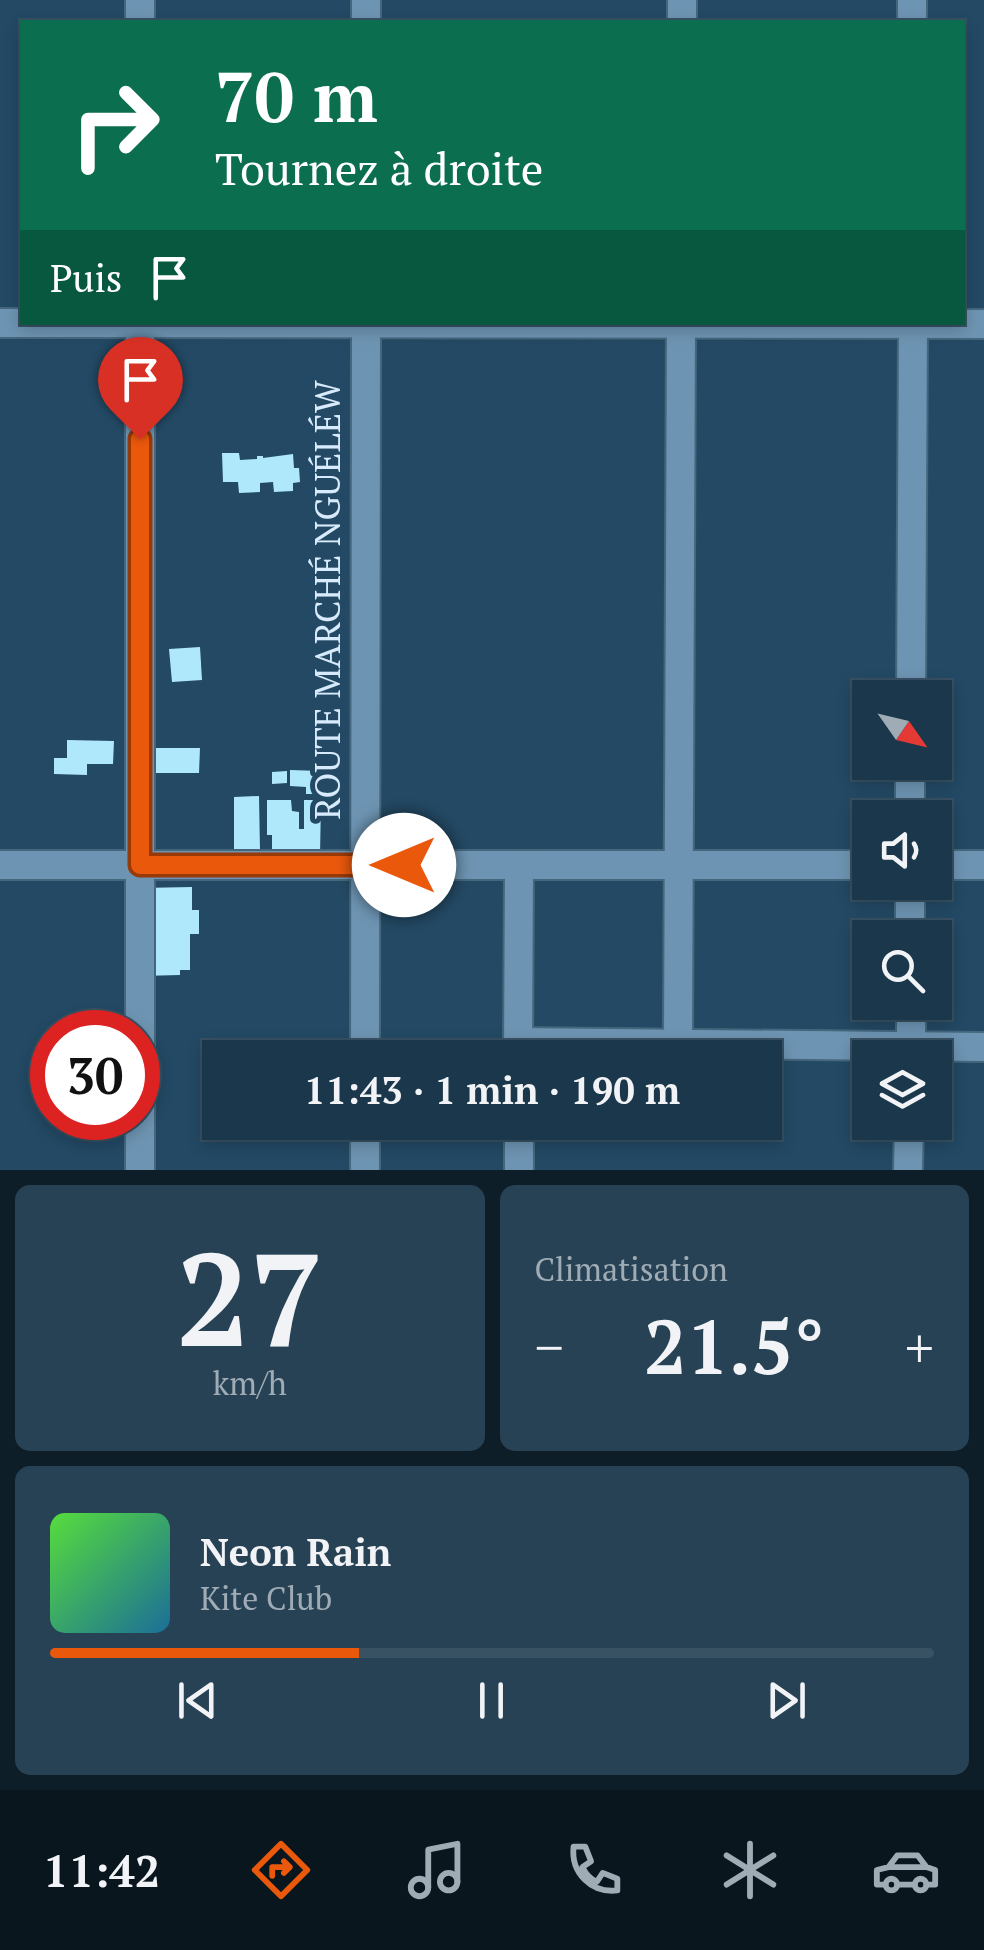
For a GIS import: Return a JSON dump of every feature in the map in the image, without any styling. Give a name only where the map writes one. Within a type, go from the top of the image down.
[{"type":"street","points":[[140,325],[140,1170]]},
{"type":"street","name":"ROUTE MARCHÉ NGUÉLÉW","points":[[365,1040],[366,325]]},
{"type":"street","points":[[678,1040],[680,325]]},
{"type":"street","points":[[910,680],[913,325]]},
{"type":"street","points":[[0,865],[852,865]]},
{"type":"street","points":[[518,1040],[519,865]]},
{"type":"street","points":[[952,865],[984,865]]},
{"type":"street","points":[[782,1048],[852,1050]]},
{"type":"street","points":[[952,1050],[984,1048]]},
{"type":"street","points":[[365,1140],[365,1170]]},
{"type":"street","points":[[519,1140],[519,1170]]},
{"type":"street","points":[[908,1170],[909,1140]]},
{"type":"building","points":[[222,453],[239,453],[240,460],[293,454],[300,482],[293,483],[293,491],[274,492],[273,482],[260,483],[260,492],[239,493],[238,482],[223,482]]},
{"type":"building","points":[[200,647],[202,680],[172,682],[169,649]]},
{"type":"building","points":[[67,740],[114,741],[113,764],[87,764],[87,775],[54,774],[54,758],[67,758]]},
{"type":"building","points":[[156,748],[200,748],[199,773],[155,773]]},
{"type":"building","points":[[290,770],[321,771],[320,794],[306,794],[306,787],[290,786]]},
{"type":"building","points":[[287,771],[287,783],[272,784],[272,772]]},
{"type":"building","points":[[259,796],[260,851],[234,852],[234,797]]},
{"type":"building","points":[[267,800],[291,800],[292,811],[299,812],[299,829],[304,829],[304,800],[321,800],[320,856],[272,852],[272,835],[267,835]]},
{"type":"building","points":[[192,887],[192,910],[199,910],[199,934],[190,934],[190,970],[180,970],[180,975],[141,976],[140,888]]},
{"type":"route","points":[[140,439],[140,865],[404,865]]}]
